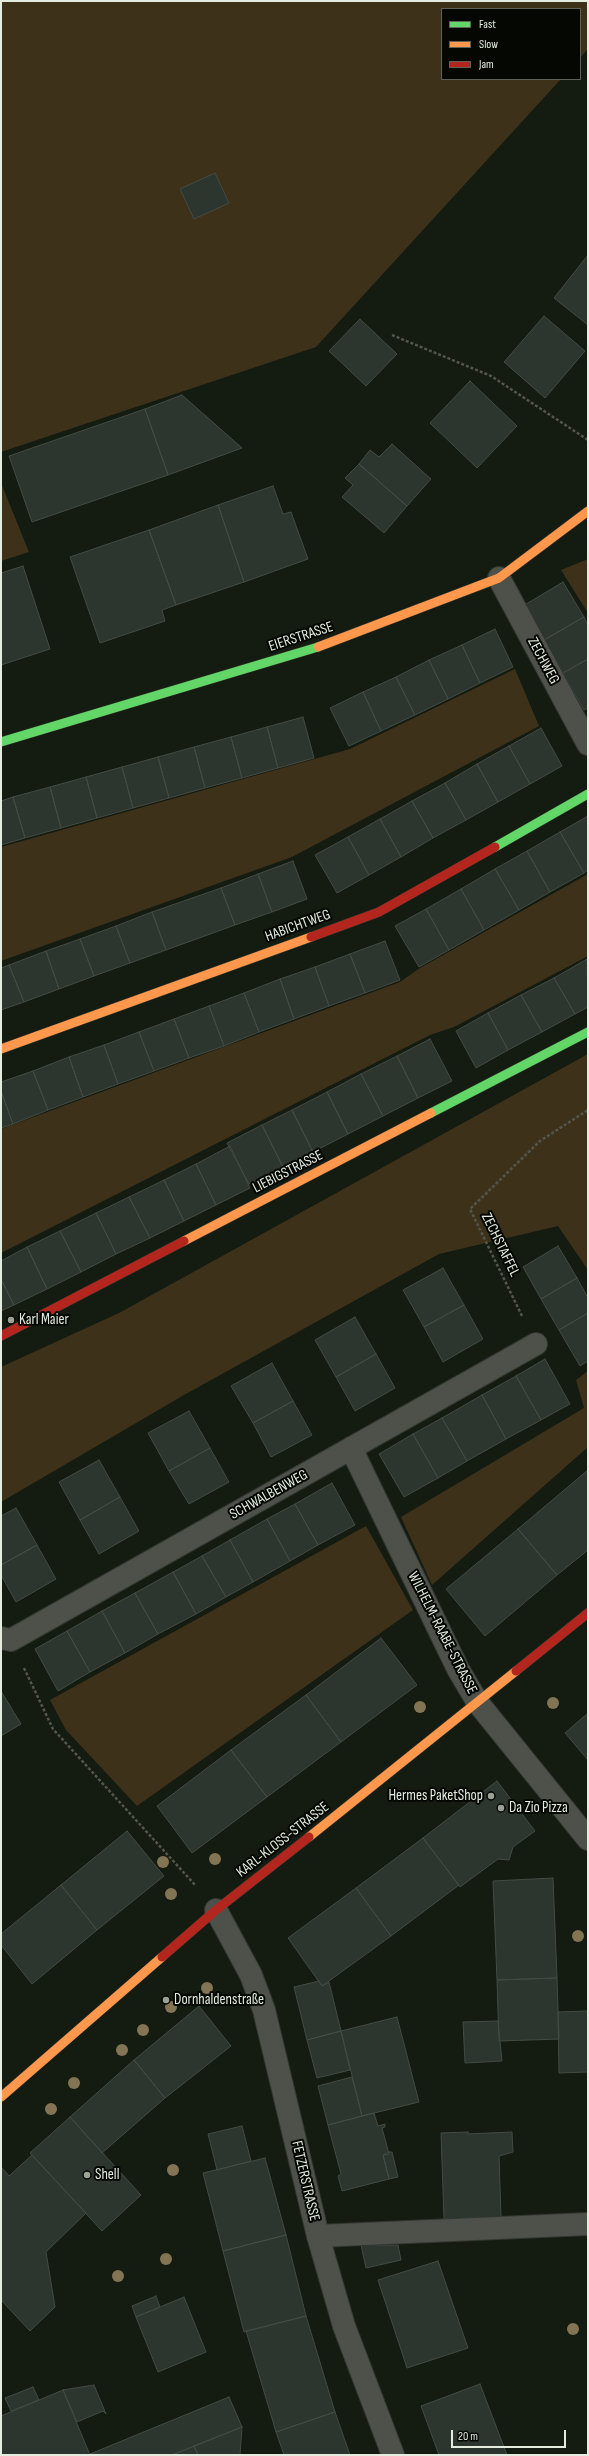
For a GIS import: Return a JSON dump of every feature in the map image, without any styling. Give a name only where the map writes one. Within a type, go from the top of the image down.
[{"type":"street","name":"EIERSTRASSE","points":[[1,742],[331,643],[499,578],[588,511]]},
{"type":"street","name":"ZECHWEG","points":[[499,578],[588,744]]},
{"type":"street","name":"HABICHTWEG","points":[[1,1049],[379,912],[588,794]]},
{"type":"street","name":"LIEBIGSTRASSE","points":[[1,1336],[588,1032]]},
{"type":"street","name":"SCHWALBENWEG","points":[[6,1639],[536,1344]]},
{"type":"street","name":"WILHELM-RAABE-STRASSE","points":[[351,1448],[458,1669],[478,1703],[588,1839]]},
{"type":"street","name":"KARL-KLOSS-STRASSE","points":[[1,2097],[216,1910],[478,1703],[588,1613]]},
{"type":"street","name":"FETZERSTRASSE","points":[[216,1910],[251,1975],[264,2010],[318,2236],[344,2326],[392,2455]]},
{"type":"street","points":[[318,2236],[588,2224]]},
{"type":"path","points":[[392,335],[491,376],[588,440]]},
{"type":"path","name":"ZECHSTAFFEL","points":[[536,1344],[470,1209],[540,1141],[588,1110]]},
{"type":"path","points":[[6,1639],[53,1729],[168,1852],[216,1910]]},
{"type":"shaded area","points":[[1,1],[588,1],[588,49],[581,57],[581,8],[441,8],[441,80],[560,80],[316,347],[1,452]]},
{"type":"shaded area","points":[[1,483],[29,552],[1,561]]},
{"type":"shaded area","points":[[588,559],[588,613],[561,570]]},
{"type":"shaded area","points":[[515,669],[539,726],[292,857],[1,961],[1,847],[350,749]]},
{"type":"shaded area","points":[[588,874],[588,956],[454,1027],[430,1035],[1,1253],[1,1129],[400,982],[420,968]]},
{"type":"shaded area","points":[[588,1054],[588,1270],[558,1226],[439,1254],[184,1395],[1,1502],[1,1367],[119,1313]]},
{"type":"shaded area","points":[[588,1371],[588,1447],[432,1585],[401,1517],[584,1408],[576,1380]]},
{"type":"shaded area","points":[[366,1526],[413,1610],[137,1806],[66,1730],[50,1700]]},
{"type":"building","points":[[215,173],[229,203],[194,219],[180,189]]},
{"type":"building","points":[[588,255],[588,325],[554,298]]},
{"type":"building","points":[[544,316],[585,351],[545,398],[504,362]]},
{"type":"building","points":[[360,319],[397,354],[366,386],[329,351]]},
{"type":"building","points":[[470,381],[517,426],[477,468],[430,423]]},
{"type":"building","points":[[182,395],[242,448],[168,475],[145,409]]},
{"type":"building","points":[[145,409],[168,475],[32,522],[9,456]]},
{"type":"building","points":[[392,444],[431,479],[407,506],[359,464],[370,450],[379,457]]},
{"type":"building","points":[[359,464],[407,506],[384,533],[342,497],[353,485],[345,478]]},
{"type":"building","points":[[273,486],[283,514],[291,512],[308,559],[244,582],[218,505]]},
{"type":"building","points":[[218,505],[244,582],[176,605],[149,530]]},
{"type":"building","points":[[149,530],[176,605],[162,610],[165,621],[100,643],[70,557]]},
{"type":"building","points":[[23,566],[50,649],[1,665],[1,573]]},
{"type":"building","points":[[563,582],[584,617],[544,640],[523,606]]},
{"type":"building","points":[[584,617],[588,625],[588,659],[563,673],[544,640]]},
{"type":"building","points":[[495,629],[513,667],[480,683],[462,645]]},
{"type":"building","points":[[462,645],[480,683],[448,699],[429,660]]},
{"type":"building","points":[[588,659],[588,708],[584,710],[563,673]]},
{"type":"building","points":[[429,660],[448,699],[415,715],[396,677]]},
{"type":"building","points":[[396,677],[415,715],[381,731],[363,692]]},
{"type":"building","points":[[363,692],[381,731],[349,746],[330,708]]},
{"type":"building","points":[[303,717],[314,758],[278,768],[267,727]]},
{"type":"building","points":[[267,727],[278,768],[242,778],[231,737]]},
{"type":"building","points":[[541,728],[562,766],[530,784],[509,746]]},
{"type":"building","points":[[231,737],[242,778],[205,788],[194,747]]},
{"type":"building","points":[[509,746],[530,784],[498,802],[477,764]]},
{"type":"building","points":[[194,747],[205,788],[169,798],[158,757]]},
{"type":"building","points":[[158,757],[169,798],[133,808],[122,767]]},
{"type":"building","points":[[477,764],[498,802],[466,820],[445,783]]},
{"type":"building","points":[[122,767],[133,808],[97,818],[86,777]]},
{"type":"building","points":[[86,777],[97,818],[61,828],[50,787]]},
{"type":"building","points":[[445,783],[466,820],[433,838],[412,801]]},
{"type":"building","points":[[50,787],[61,828],[25,838],[13,797]]},
{"type":"building","points":[[13,797],[25,838],[1,845],[1,801]]},
{"type":"building","points":[[412,801],[433,838],[401,857],[380,819]]},
{"type":"building","points":[[588,816],[588,870],[584,873],[560,832]]},
{"type":"building","points":[[380,819],[401,857],[369,875],[348,837]]},
{"type":"building","points":[[560,832],[584,873],[550,892],[527,851]]},
{"type":"building","points":[[348,837],[369,875],[337,893],[315,855]]},
{"type":"building","points":[[527,851],[550,892],[519,910],[495,869]]},
{"type":"building","points":[[293,861],[307,899],[272,912],[258,874]]},
{"type":"building","points":[[495,869],[519,910],[484,930],[461,889]]},
{"type":"building","points":[[258,874],[272,912],[235,925],[221,888]]},
{"type":"building","points":[[221,888],[235,925],[166,950],[152,912]]},
{"type":"building","points":[[461,889],[484,930],[449,950],[426,909]]},
{"type":"building","points":[[426,909],[449,950],[419,967],[395,926]]},
{"type":"building","points":[[152,912],[166,950],[130,963],[116,926]]},
{"type":"building","points":[[116,926],[130,963],[94,976],[80,939]]},
{"type":"building","points":[[80,939],[94,976],[59,989],[46,951]]},
{"type":"building","points":[[385,941],[400,980],[365,993],[350,954]]},
{"type":"building","points":[[46,951],[59,989],[24,1002],[9,965]]},
{"type":"building","points":[[350,954],[365,993],[329,1006],[315,967]]},
{"type":"building","points":[[587,959],[588,1007],[575,1014],[554,978]]},
{"type":"building","points":[[9,965],[24,1002],[1,1010],[1,968]]},
{"type":"building","points":[[315,967],[329,1006],[294,1019],[280,979]]},
{"type":"building","points":[[554,978],[575,1014],[542,1032],[521,995]]},
{"type":"building","points":[[280,979],[294,1019],[259,1032],[244,993]]},
{"type":"building","points":[[244,993],[259,1032],[224,1046],[209,1006]]},
{"type":"building","points":[[521,995],[542,1032],[508,1050],[488,1013]]},
{"type":"building","points":[[209,1006],[224,1046],[189,1058],[174,1019]]},
{"type":"building","points":[[488,1013],[508,1050],[476,1068],[456,1031]]},
{"type":"building","points":[[174,1019],[189,1058],[154,1071],[139,1032]]},
{"type":"building","points":[[139,1032],[154,1071],[118,1084],[104,1045]]},
{"type":"building","points":[[430,1039],[452,1081],[418,1098],[397,1056]]},
{"type":"building","points":[[104,1045],[118,1084],[83,1097],[69,1057]]},
{"type":"building","points":[[397,1056],[418,1098],[383,1116],[361,1074]]},
{"type":"building","points":[[69,1057],[83,1097],[48,1110],[33,1071]]},
{"type":"building","points":[[33,1071],[48,1110],[13,1124],[1,1091],[1,1082]]},
{"type":"building","points":[[361,1074],[383,1116],[348,1134],[327,1092]]},
{"type":"building","points":[[1,1091],[13,1124],[1,1128]]},
{"type":"building","points":[[327,1092],[348,1134],[313,1152],[292,1110]]},
{"type":"building","points":[[292,1110],[313,1152],[283,1167],[262,1125]]},
{"type":"building","points":[[262,1125],[283,1167],[249,1184],[227,1143]]},
{"type":"building","points":[[230,1146],[250,1188],[216,1205],[196,1164]]},
{"type":"building","points":[[196,1164],[216,1205],[184,1221],[164,1180]]},
{"type":"building","points":[[164,1180],[184,1221],[150,1238],[129,1197]]},
{"type":"building","points":[[129,1197],[150,1238],[116,1254],[96,1213]]},
{"type":"building","points":[[96,1213],[116,1254],[81,1272],[60,1231]]},
{"type":"building","points":[[60,1231],[81,1272],[47,1289],[27,1247]]},
{"type":"building","points":[[558,1246],[577,1278],[541,1299],[523,1267]]},
{"type":"building","points":[[27,1247],[47,1289],[14,1305],[1,1279],[1,1261]]},
{"type":"building","points":[[443,1268],[464,1305],[424,1327],[403,1290]]},
{"type":"building","points":[[577,1278],[588,1298],[588,1313],[559,1330],[541,1299]]},
{"type":"building","points":[[1,1279],[14,1305],[1,1311]]},
{"type":"building","points":[[464,1305],[483,1339],[443,1362],[424,1327]]},
{"type":"building","points":[[588,1313],[588,1361],[580,1366],[559,1330]]},
{"type":"building","points":[[355,1317],[376,1354],[336,1377],[315,1340]]},
{"type":"building","points":[[376,1354],[395,1388],[355,1411],[336,1377]]},
{"type":"building","points":[[545,1359],[570,1404],[541,1420],[516,1376]]},
{"type":"building","points":[[272,1363],[293,1401],[253,1423],[231,1386]]},
{"type":"building","points":[[516,1376],[541,1420],[506,1439],[482,1395]]},
{"type":"building","points":[[482,1395],[506,1439],[467,1461],[442,1418]]},
{"type":"building","points":[[293,1401],[312,1435],[271,1457],[253,1423]]},
{"type":"building","points":[[189,1411],[210,1448],[169,1471],[148,1433]]},
{"type":"building","points":[[442,1418],[467,1461],[438,1478],[413,1434]]},
{"type":"building","points":[[413,1434],[438,1478],[404,1497],[379,1454]]},
{"type":"building","points":[[210,1448],[229,1482],[189,1504],[169,1471]]},
{"type":"building","points":[[99,1460],[120,1497],[80,1520],[59,1482]]},
{"type":"building","points":[[588,1470],[588,1550],[557,1575],[518,1529]]},
{"type":"building","points":[[332,1483],[355,1525],[318,1545],[295,1504]]},
{"type":"building","points":[[120,1497],[139,1531],[99,1554],[80,1520]]},
{"type":"building","points":[[295,1504],[318,1545],[290,1561],[267,1519]]},
{"type":"building","points":[[16,1508],[37,1545],[1,1565],[1,1516]]},
{"type":"building","points":[[267,1519],[290,1561],[253,1582],[230,1540]]},
{"type":"building","points":[[518,1529],[557,1575],[485,1636],[446,1589]]},
{"type":"building","points":[[230,1540],[253,1582],[226,1597],[202,1556]]},
{"type":"building","points":[[37,1545],[56,1579],[16,1602],[1,1575],[1,1565]]},
{"type":"building","points":[[202,1556],[226,1597],[196,1614],[173,1572]]},
{"type":"building","points":[[173,1572],[196,1614],[158,1634],[135,1593]]},
{"type":"building","points":[[135,1593],[158,1634],[125,1653],[102,1611]]},
{"type":"building","points":[[102,1611],[125,1653],[90,1672],[67,1631]]},
{"type":"building","points":[[67,1631],[90,1672],[58,1691],[35,1649]]},
{"type":"building","points":[[381,1638],[417,1685],[341,1742],[306,1695]]},
{"type":"building","points":[[1,1691],[21,1724],[1,1736]]},
{"type":"building","points":[[306,1695],[341,1742],[267,1797],[231,1750]]},
{"type":"building","points":[[588,1713],[588,1760],[565,1733]]},
{"type":"building","points":[[231,1750],[267,1797],[192,1853],[157,1806]]},
{"type":"building","points":[[497,1781],[535,1831],[513,1847],[509,1860],[498,1859],[460,1887],[423,1838]]},
{"type":"building","points":[[127,1831],[164,1876],[97,1930],[61,1885]]},
{"type":"building","points":[[423,1838],[459,1885],[391,1936],[356,1888]]},
{"type":"building","points":[[553,1878],[557,1978],[497,1980],[493,1881]]},
{"type":"building","points":[[61,1885],[97,1930],[32,1984],[1,1945],[1,1934]]},
{"type":"building","points":[[356,1888],[391,1936],[322,1986],[288,1938]]},
{"type":"building","points":[[557,1978],[559,2039],[499,2041],[497,1980]]},
{"type":"building","points":[[319,1981],[322,1986],[329,1982],[341,2031],[307,2040],[294,1987]]},
{"type":"building","points":[[199,2006],[231,2046],[165,2098],[134,2060]]},
{"type":"building","points":[[588,2011],[588,2072],[559,2073],[558,2012]]},
{"type":"building","points":[[397,2017],[419,2102],[362,2116],[341,2031]]},
{"type":"building","points":[[498,2021],[502,2061],[465,2063],[463,2022]]},
{"type":"building","points":[[341,2031],[350,2070],[317,2078],[307,2040]]},
{"type":"building","points":[[134,2060],[165,2098],[102,2153],[70,2117]]},
{"type":"building","points":[[352,2077],[362,2116],[328,2125],[318,2086]]},
{"type":"building","points":[[374,2113],[378,2126],[385,2124],[385,2127],[382,2128],[389,2154],[383,2155],[389,2179],[342,2191],[338,2176],[341,2174],[328,2125]]},
{"type":"building","name":"Shell","points":[[70,2117],[141,2195],[102,2231],[30,2153]]},
{"type":"building","points":[[242,2126],[251,2161],[217,2170],[208,2134]]},
{"type":"building","points":[[468,2132],[468,2134],[512,2132],[513,2152],[499,2156],[501,2217],[444,2219],[441,2133]]},
{"type":"building","points":[[392,2152],[398,2177],[389,2179],[383,2155]]},
{"type":"building","points":[[32,2155],[86,2213],[46,2252],[55,2307],[30,2331],[1,2300],[1,2167],[9,2176]]},
{"type":"building","points":[[265,2158],[286,2235],[223,2251],[203,2173]]},
{"type":"building","points":[[286,2235],[306,2316],[244,2332],[223,2251]]},
{"type":"building","points":[[361,2245],[398,2245],[401,2260],[366,2268]]},
{"type":"building","points":[[438,2261],[468,2348],[407,2368],[378,2280]]},
{"type":"building","points":[[156,2296],[160,2307],[136,2317],[132,2306]]},
{"type":"building","points":[[184,2297],[206,2352],[158,2372],[136,2317]]},
{"type":"building","points":[[306,2316],[335,2412],[276,2432],[246,2331]]},
{"type":"building","points":[[480,2384],[507,2455],[439,2455],[421,2406]]},
{"type":"building","points":[[94,2385],[106,2414],[103,2411],[77,2422],[63,2390]]},
{"type":"building","points":[[33,2387],[39,2400],[11,2411],[5,2398]]},
{"type":"building","points":[[63,2390],[90,2455],[1,2455],[1,2416]]},
{"type":"building","points":[[229,2397],[242,2427],[172,2455],[90,2454]]},
{"type":"building","points":[[335,2412],[350,2455],[284,2455],[276,2432]]},
{"type":"building","points":[[242,2427],[240,2455],[198,2455],[194,2446]]},
{"type":"building","points":[[194,2446],[198,2455],[172,2455]]},
{"type":"traffic: fast","points":[[1,742],[318,647]]},
{"type":"traffic: fast","points":[[495,847],[588,794]]},
{"type":"traffic: fast","points":[[431,1113],[588,1032]]},
{"type":"traffic: slow","points":[[318,647],[499,578],[588,511]]},
{"type":"traffic: slow","points":[[1,1049],[311,937]]},
{"type":"traffic: slow","points":[[184,1241],[431,1113]]},
{"type":"traffic: slow","points":[[309,1837],[516,1671]]},
{"type":"traffic: slow","points":[[1,2097],[162,1957]]},
{"type":"traffic: jam","points":[[311,937],[379,912],[495,847]]},
{"type":"traffic: jam","points":[[1,1336],[184,1241]]},
{"type":"traffic: jam","points":[[516,1671],[588,1613]]},
{"type":"traffic: jam","points":[[162,1957],[216,1910],[309,1837]]},
{"type":"place","name":"Karl Maier","points":[[11,1320]]},
{"type":"place","name":"Hermes PaketShop","points":[[491,1796]]},
{"type":"place","name":"Da Zio Pizza","points":[[501,1808]]},
{"type":"place","name":"Dornhaldenstraße","points":[[166,2000]]},
{"type":"place","name":"Shell","points":[[87,2175]]}]
